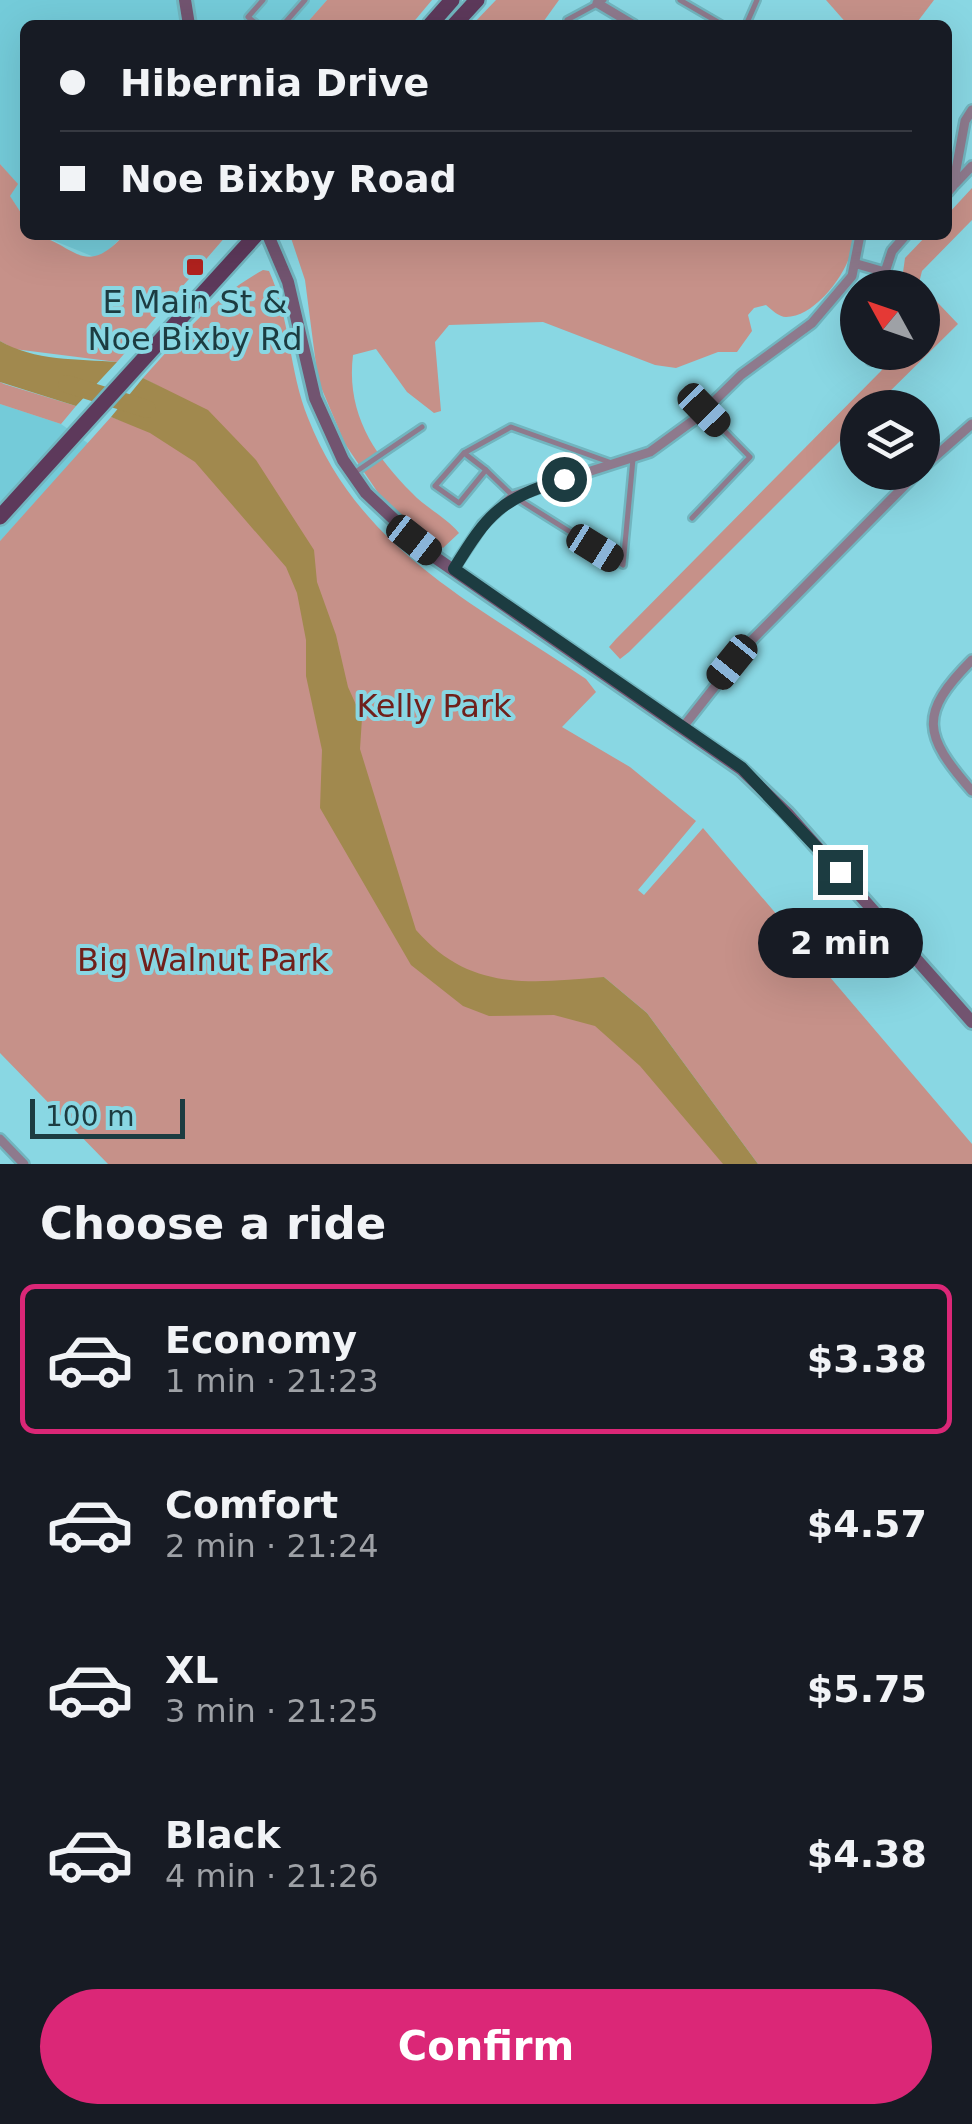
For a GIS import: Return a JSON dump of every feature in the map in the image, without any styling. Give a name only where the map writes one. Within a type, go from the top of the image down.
[{"type":"main road","points":[[434,20],[452,0]]},
{"type":"main road","points":[[459,20],[477,0]]},
{"type":"main road","points":[[0,516],[251,240]]},
{"type":"street","points":[[600,2],[627,20]]},
{"type":"street","points":[[952,180],[965,121],[972,110]]},
{"type":"street","points":[[952,187],[972,166]]},
{"type":"street","points":[[270,240],[288,282],[314,398],[352,475],[394,522],[454,569],[742,768],[972,1022]]},
{"type":"street","points":[[454,569],[483,524],[512,496],[633,459],[668,442],[741,375],[812,323],[836,299],[857,264],[859,240]]},
{"type":"street","points":[[886,270],[892,252],[902,240]]},
{"type":"street","points":[[857,264],[878,270]]},
{"type":"street","points":[[940,452],[972,424]]},
{"type":"street","points":[[683,727],[750,642],[900,490]]},
{"type":"street","points":[[972,660],[935,702],[931,721],[935,742],[972,790]]},
{"type":"street","points":[[0,1139],[24,1164]]},
{"type":"lane","points":[[252,20],[248,16],[263,0]]},
{"type":"lane","points":[[287,20],[305,0]]},
{"type":"lane","points":[[680,0],[714,20]]},
{"type":"lane","points":[[567,20],[600,2]]},
{"type":"lane","points":[[692,518],[750,458],[704,410]]},
{"type":"lane","points":[[486,470],[458,503],[435,486],[464,453],[512,426],[614,464]]},
{"type":"lane","points":[[352,475],[422,427]]},
{"type":"lane","points":[[464,453],[512,496],[623,565],[633,459]]},
{"type":"lane","points":[[0,1157],[9,1148]]},
{"type":"shaded area","points":[[0,0],[327,0],[309,20],[20,20],[20,212],[9,195],[17,184],[0,164]]},
{"type":"shaded area","points":[[52,240],[119,240],[99,259]]},
{"type":"shaded area","points":[[0,341],[42,356],[117,362],[76,406],[0,382]]},
{"type":"shaded area","points":[[143,378],[208,410],[256,460],[314,550],[317,582],[336,635],[348,687],[362,718],[360,749],[416,930],[437,950],[480,974],[526,981],[604,977],[647,1013],[758,1164],[723,1164],[640,1066],[595,1026],[554,1015],[489,1016],[463,1006],[411,965],[320,808],[322,750],[306,676],[306,640],[297,593],[286,567],[195,462],[150,433],[111,417]]},
{"type":"shaded area","points":[[0,404],[61,424],[89,444],[0,541]]},
{"type":"green space","points":[[327,0],[432,0],[415,20],[309,20]]},
{"type":"green space","points":[[496,0],[559,0],[545,20],[477,20]]},
{"type":"green space","points":[[826,0],[934,0],[919,20],[844,20]]},
{"type":"green space","points":[[0,164],[18,184],[10,196],[20,211],[20,240],[49,240],[86,257],[97,256],[119,240],[223,240],[117,362],[14,349],[0,341]]},
{"type":"green space","points":[[972,188],[972,220],[923,270],[903,270],[905,258],[922,240],[952,240],[952,210]]},
{"type":"green space","points":[[292,240],[854,240],[840,275],[810,308],[786,317],[766,305],[754,308],[748,315],[752,331],[737,352],[718,352],[676,368],[655,365],[543,322],[449,325],[435,342],[441,411],[434,413],[407,392],[376,349],[353,355],[354,395],[365,431],[398,478],[459,533],[443,548],[385,503],[345,444],[318,380],[305,280]]},
{"type":"green space","points":[[263,270],[269,271],[276,289],[308,418],[330,464],[357,503],[424,570],[586,679],[596,692],[562,727],[630,767],[696,821],[638,890],[644,895],[703,828],[972,1144],[972,1164],[758,1164],[647,1013],[604,977],[590,1004],[732,1164],[108,1164],[0,1053],[0,541],[111,417],[128,423],[160,387],[143,378],[184,333],[229,292]]},
{"type":"green space","points":[[940,305],[958,324],[940,342]]},
{"type":"green space","points":[[911,370],[891,390],[862,390],[881,371]]},
{"type":"green space","points":[[0,382],[76,406],[61,424],[0,404]]},
{"type":"green space","points":[[840,412],[840,441],[620,659],[609,647]]},
{"type":"waterway","points":[[67,384],[147,409]]},
{"type":"place","name":"E Main St & Noe Bixby Rd","points":[[195,267]]},
{"type":"route","points":[[564,479],[512,496],[483,524],[454,569],[742,768],[840,872]]},
{"type":"park label","name":"Kelly Park","points":[[434,706]]},
{"type":"park label","name":"Big Walnut Park","points":[[203,960]]}]
